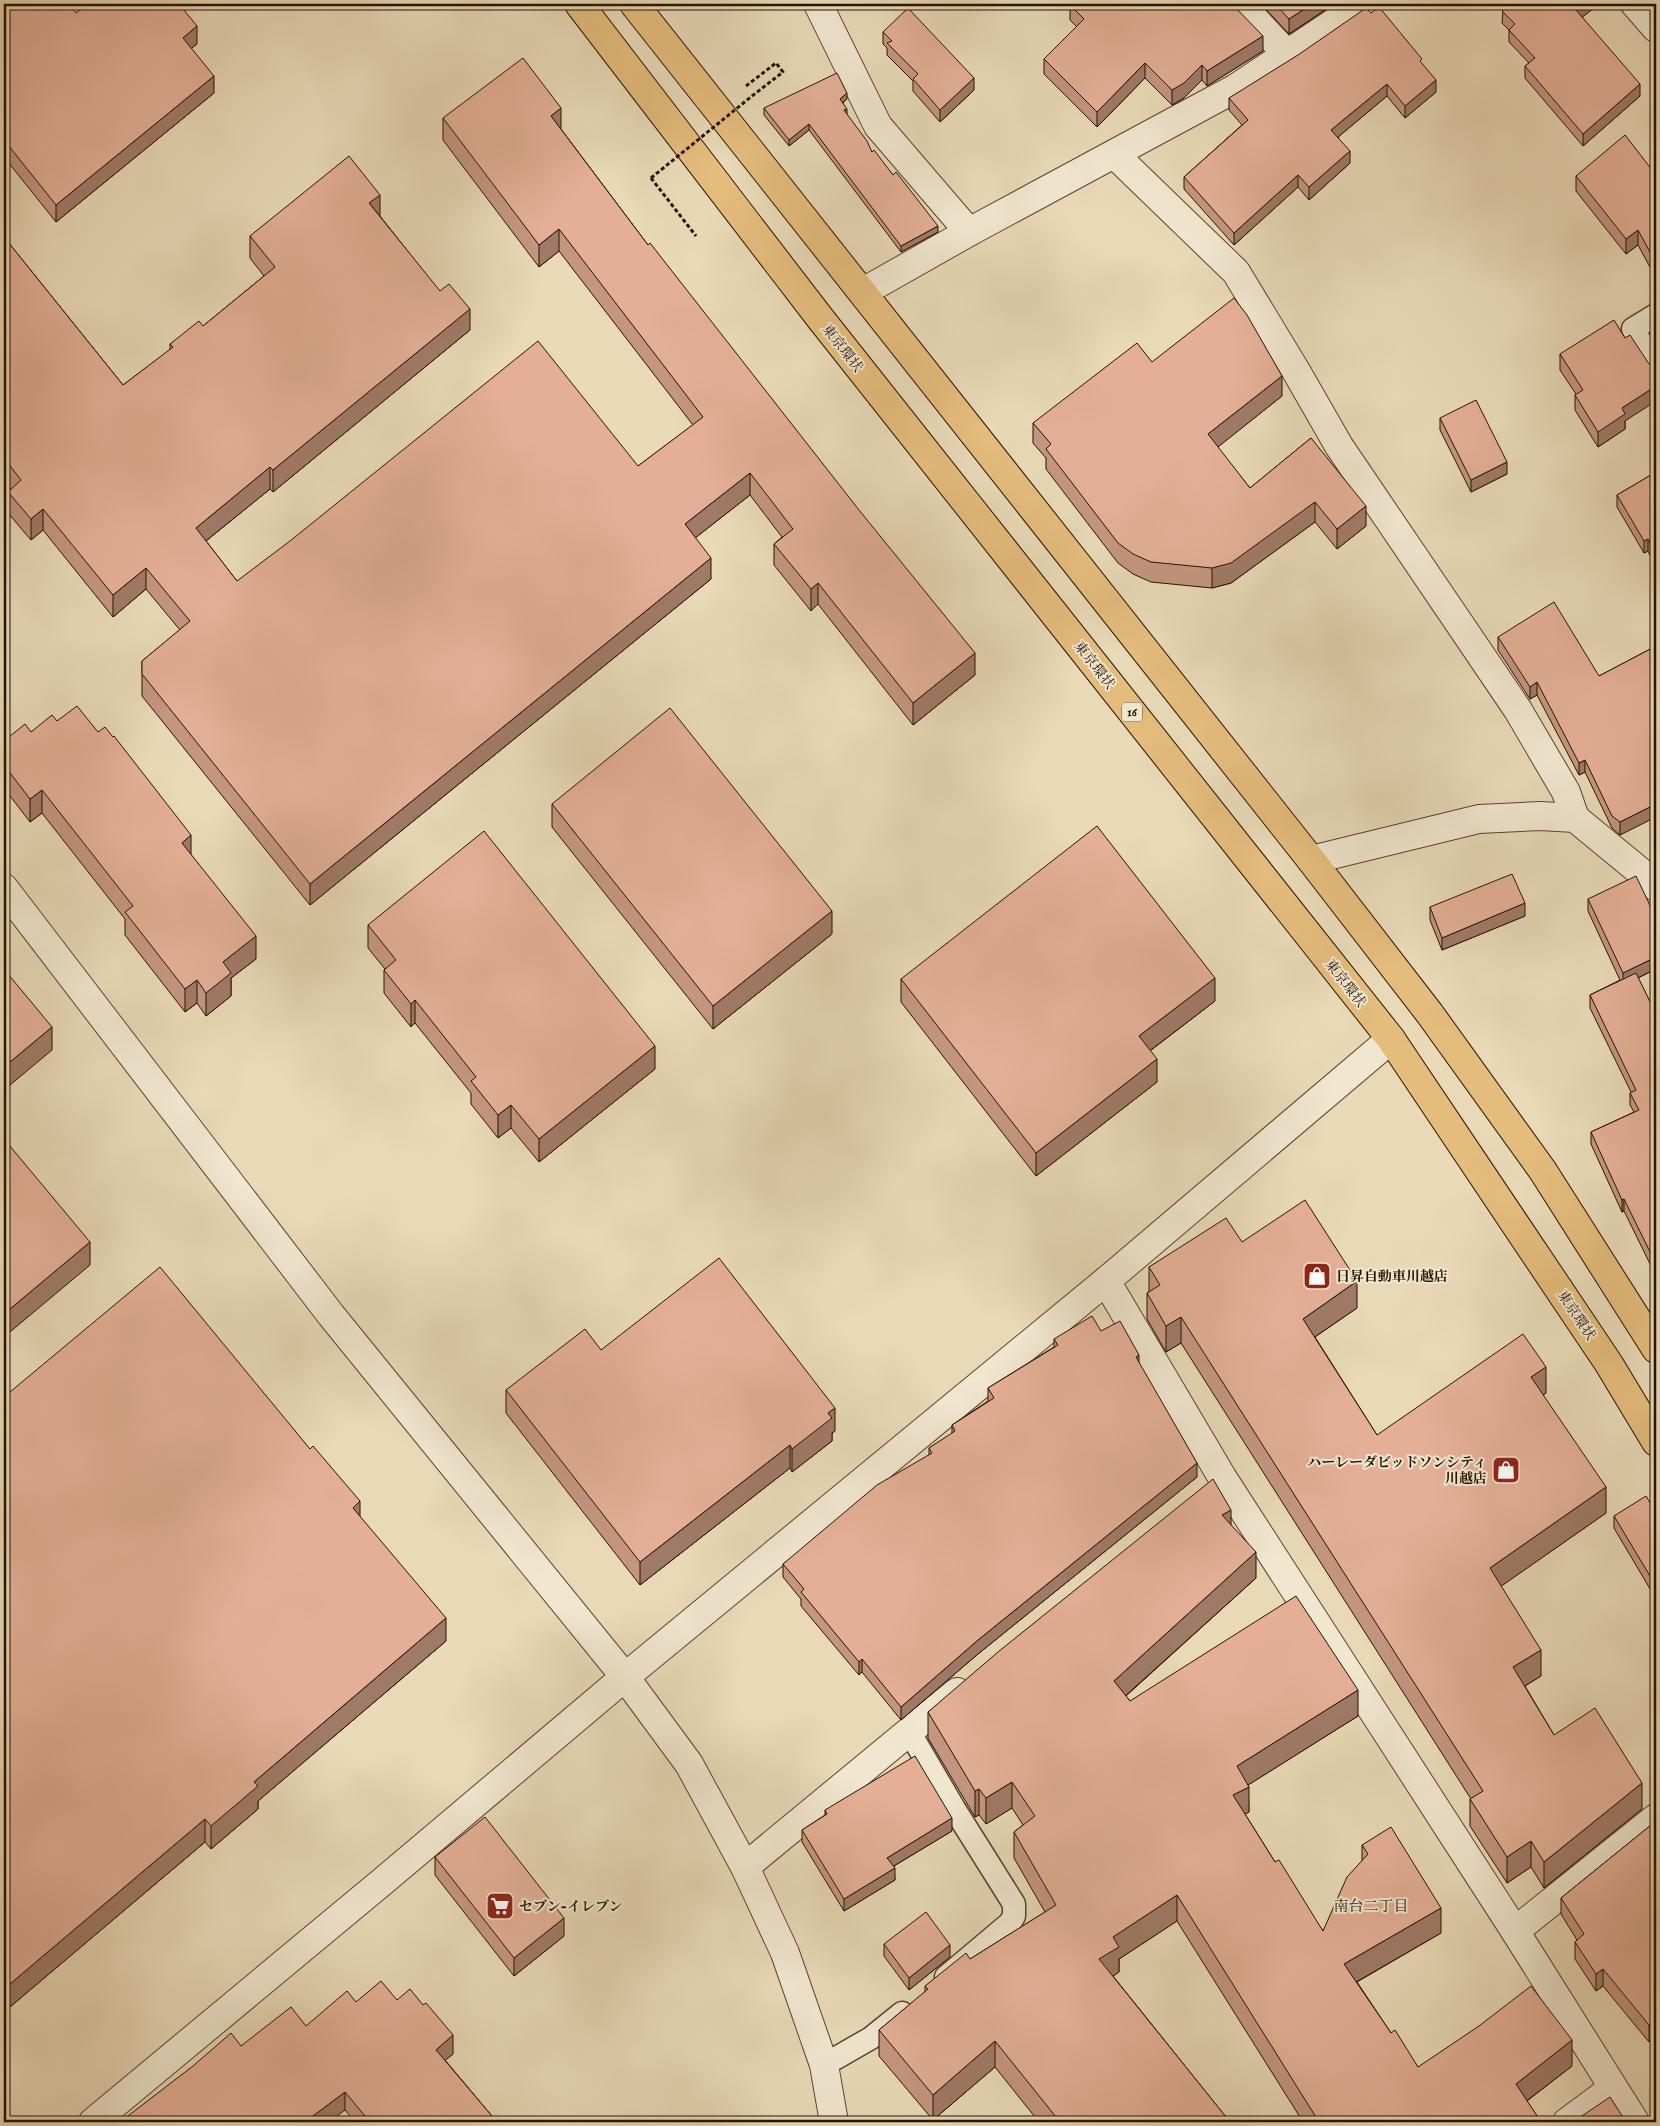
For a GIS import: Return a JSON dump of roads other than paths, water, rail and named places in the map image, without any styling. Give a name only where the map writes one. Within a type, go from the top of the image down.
[{"type":"highway","name":"東京環状","points":[[579,4],[826,326],[1391,1039],[1598,1347],[1656,1442]]},
{"type":"highway","points":[[634,4],[1311,860],[1430,1014],[1537,1163],[1656,1349]]},
{"type":"street","points":[[818,4],[878,126],[969,232]]},
{"type":"street","points":[[1240,4],[1288,55]]},
{"type":"street","points":[[863,292],[969,232],[1115,155],[1236,88],[1362,4]]},
{"type":"street","points":[[1634,4],[1656,28]]},
{"type":"street","points":[[1115,155],[1236,272],[1296,370],[1339,446],[1518,710],[1566,792],[1575,818],[1654,883],[1656,887]]},
{"type":"street","points":[[1311,860],[1479,819],[1540,816],[1575,818]]},
{"type":"street","points":[[4,888],[331,1315],[625,1677],[689,1764],[745,1867],[785,1953],[824,2065],[834,2122]]},
{"type":"street","points":[[101,2120],[625,1677],[1106,1281],[1391,1039]]},
{"type":"street","points":[[1106,1281],[1222,1476],[1635,2122]]},
{"type":"street","points":[[1199,1495],[1222,1476]]},
{"type":"street","points":[[745,1867],[910,1733],[974,1678]]},
{"type":"street","points":[[1515,1932],[1656,1818]]},
{"type":"street","points":[[1567,2122],[1613,2088]]},
{"type":"lane","points":[[1656,315],[1633,329],[1656,368]]},
{"type":"lane","points":[[824,2065],[871,2038],[1010,1923],[1014,1916],[1014,1904],[955,1810],[910,1733]]},
{"type":"place","name":"日昇自動車川越店","points":[[1317,1276]]},
{"type":"place","name":"ハーレーダビッドソンシティ 川越店","points":[[1506,1470]]},
{"type":"place","name":"セブン-イレブン","points":[[500,1906]]},
{"type":"district","name":"南台二丁目","points":[[1371,1906]]}]
